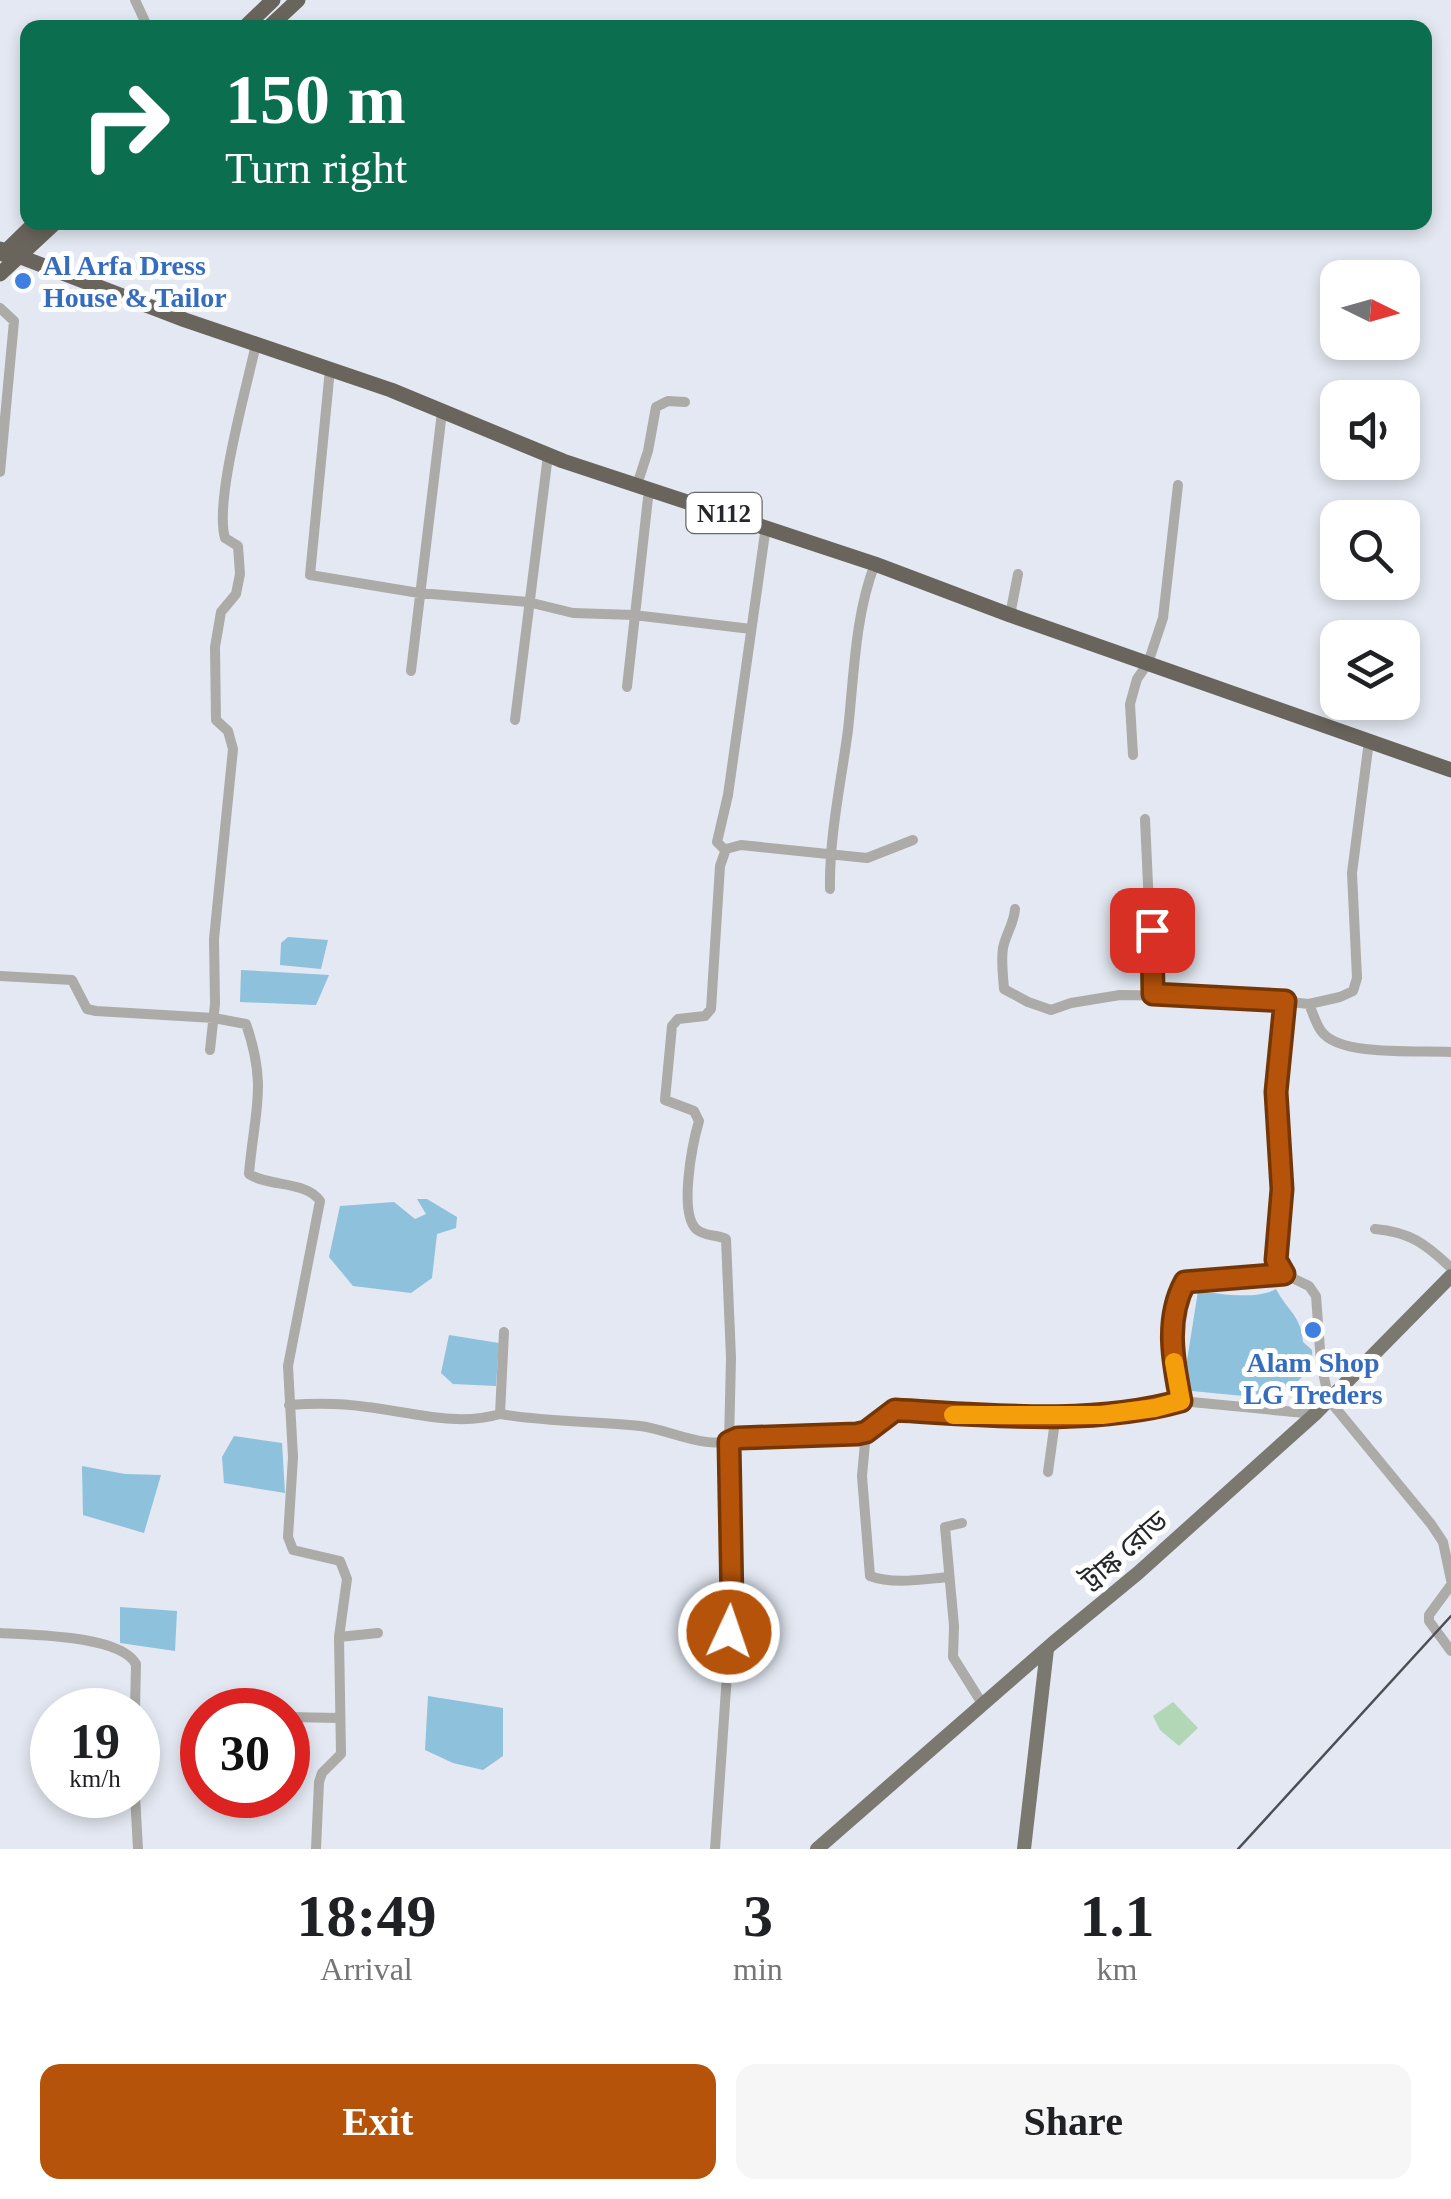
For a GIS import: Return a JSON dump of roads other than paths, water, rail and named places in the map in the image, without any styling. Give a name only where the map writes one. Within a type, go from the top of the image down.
[{"type":"highway","points":[[252,20],[273,0]]},
{"type":"highway","points":[[277,20],[298,0]]},
{"type":"highway","points":[[0,274],[7,253],[29,230]]},
{"type":"highway","points":[[7,253],[43,230]]},
{"type":"highway","name":"N112","points":[[7,253],[185,320],[391,390],[548,455],[875,564],[1010,616],[1451,770]]},
{"type":"main road","name":"ট্রাঙ্ক রোড","points":[[817,1849],[1138,1573],[1314,1414],[1451,1276]]},
{"type":"main road","points":[[1024,1849],[1047,1649]]},
{"type":"street","points":[[0,308],[14,321],[0,472]]},
{"type":"street","points":[[210,1050],[214,939],[233,749],[228,731],[216,720],[215,647],[221,612],[236,594],[240,574],[238,546],[224,538],[222,524],[228,474],[256,344]]},
{"type":"street","points":[[330,369],[310,574],[419,593],[528,602],[573,613],[634,615],[751,629]]},
{"type":"street","points":[[627,687],[648,498],[644,489],[648,450],[656,407],[668,401],[685,402]]},
{"type":"street","points":[[411,671],[442,412]]},
{"type":"street","points":[[514,720],[548,455]]},
{"type":"street","points":[[1133,754],[1130,704],[1163,618],[1178,485]]},
{"type":"street","points":[[725,850],[717,842],[717,829],[728,795],[766,526]]},
{"type":"street","points":[[830,890],[830,854],[868,582],[875,564]]},
{"type":"street","points":[[1010,616],[1018,574]]},
{"type":"street","points":[[1015,909],[1014,923],[1003,949],[1004,989],[1052,1010],[1107,996],[1153,994],[1309,1004],[1340,998],[1352,991],[1357,978],[1352,874],[1369,740]]},
{"type":"street","points":[[1144,819],[1153,994]]},
{"type":"street","points":[[725,850],[741,845],[867,858],[913,840]]},
{"type":"street","points":[[715,1849],[732,1602],[731,1358],[726,1240],[717,1235],[706,1236],[694,1228],[687,1214],[698,1116],[668,1103],[664,1092],[674,1022],[705,1016],[711,1009],[720,866],[725,850]]},
{"type":"street","points":[[0,976],[72,980],[87,1009],[96,1011],[214,1018],[246,1024],[257,1060],[260,1093],[249,1174],[310,1190],[320,1201],[288,1366],[292,1457],[288,1536],[293,1550],[331,1558],[343,1565],[347,1578],[339,1637],[341,1754],[319,1782],[316,1849]]},
{"type":"street","points":[[1284,1274],[1276,1260],[1282,1189],[1276,1092],[1285,1001]]},
{"type":"street","points":[[1309,1004],[1320,1030],[1332,1041],[1355,1048],[1451,1052]]},
{"type":"street","points":[[1376,1229],[1402,1232],[1425,1245],[1451,1268]]},
{"type":"street","points":[[1181,1401],[1172,1353],[1175,1300],[1185,1282],[1284,1274],[1310,1286],[1316,1296],[1329,1400],[1443,1542],[1451,1582],[1429,1621],[1451,1651]]},
{"type":"street","points":[[500,1414],[504,1332]]},
{"type":"street","points":[[289,1405],[363,1406],[450,1419],[482,1419],[500,1414],[638,1426],[729,1442],[738,1438],[847,1436],[866,1432],[895,1410],[994,1417],[1136,1412],[1181,1401],[1314,1414]]},
{"type":"street","points":[[1048,1472],[1056,1414]]},
{"type":"street","points":[[866,1432],[862,1476],[870,1576],[914,1580],[949,1577]]},
{"type":"street","points":[[962,1523],[945,1527],[953,1657],[982,1705]]},
{"type":"street","points":[[0,1633],[92,1642],[124,1652],[136,1664],[135,1688]]},
{"type":"street","points":[[339,1637],[378,1633]]},
{"type":"street","points":[[310,1717],[339,1718]]},
{"type":"street","points":[[136,1818],[138,1849]]},
{"type":"water","points":[[288,937],[328,940],[321,969],[280,965],[281,943]]},
{"type":"water","points":[[241,970],[329,975],[316,1005],[240,1002]]},
{"type":"water","points":[[417,1199],[427,1199],[457,1217],[456,1228],[437,1234],[432,1278],[411,1293],[353,1286],[329,1257],[340,1206],[394,1202],[415,1219],[426,1214]]},
{"type":"water","points":[[1276,1289],[1297,1319],[1303,1342],[1312,1350],[1313,1366],[1275,1399],[1192,1391],[1185,1373],[1198,1291],[1248,1295]]},
{"type":"water","points":[[449,1335],[499,1343],[496,1386],[453,1384],[441,1373]]},
{"type":"water","points":[[234,1436],[282,1443],[285,1493],[224,1483],[222,1457]]},
{"type":"water","points":[[82,1466],[125,1474],[161,1475],[144,1533],[83,1515]]},
{"type":"water","points":[[120,1607],[177,1611],[175,1651],[120,1643]]},
{"type":"water","points":[[428,1696],[503,1708],[503,1756],[483,1770],[453,1763],[425,1750]]},
{"type":"railway","points":[[1238,1849],[1451,1616]]},
{"type":"place","name":"Al Arfa Dress House & Tailor","points":[[23,281]]},
{"type":"place","name":"Alam Shop LG Treders","points":[[1313,1330]]}]
